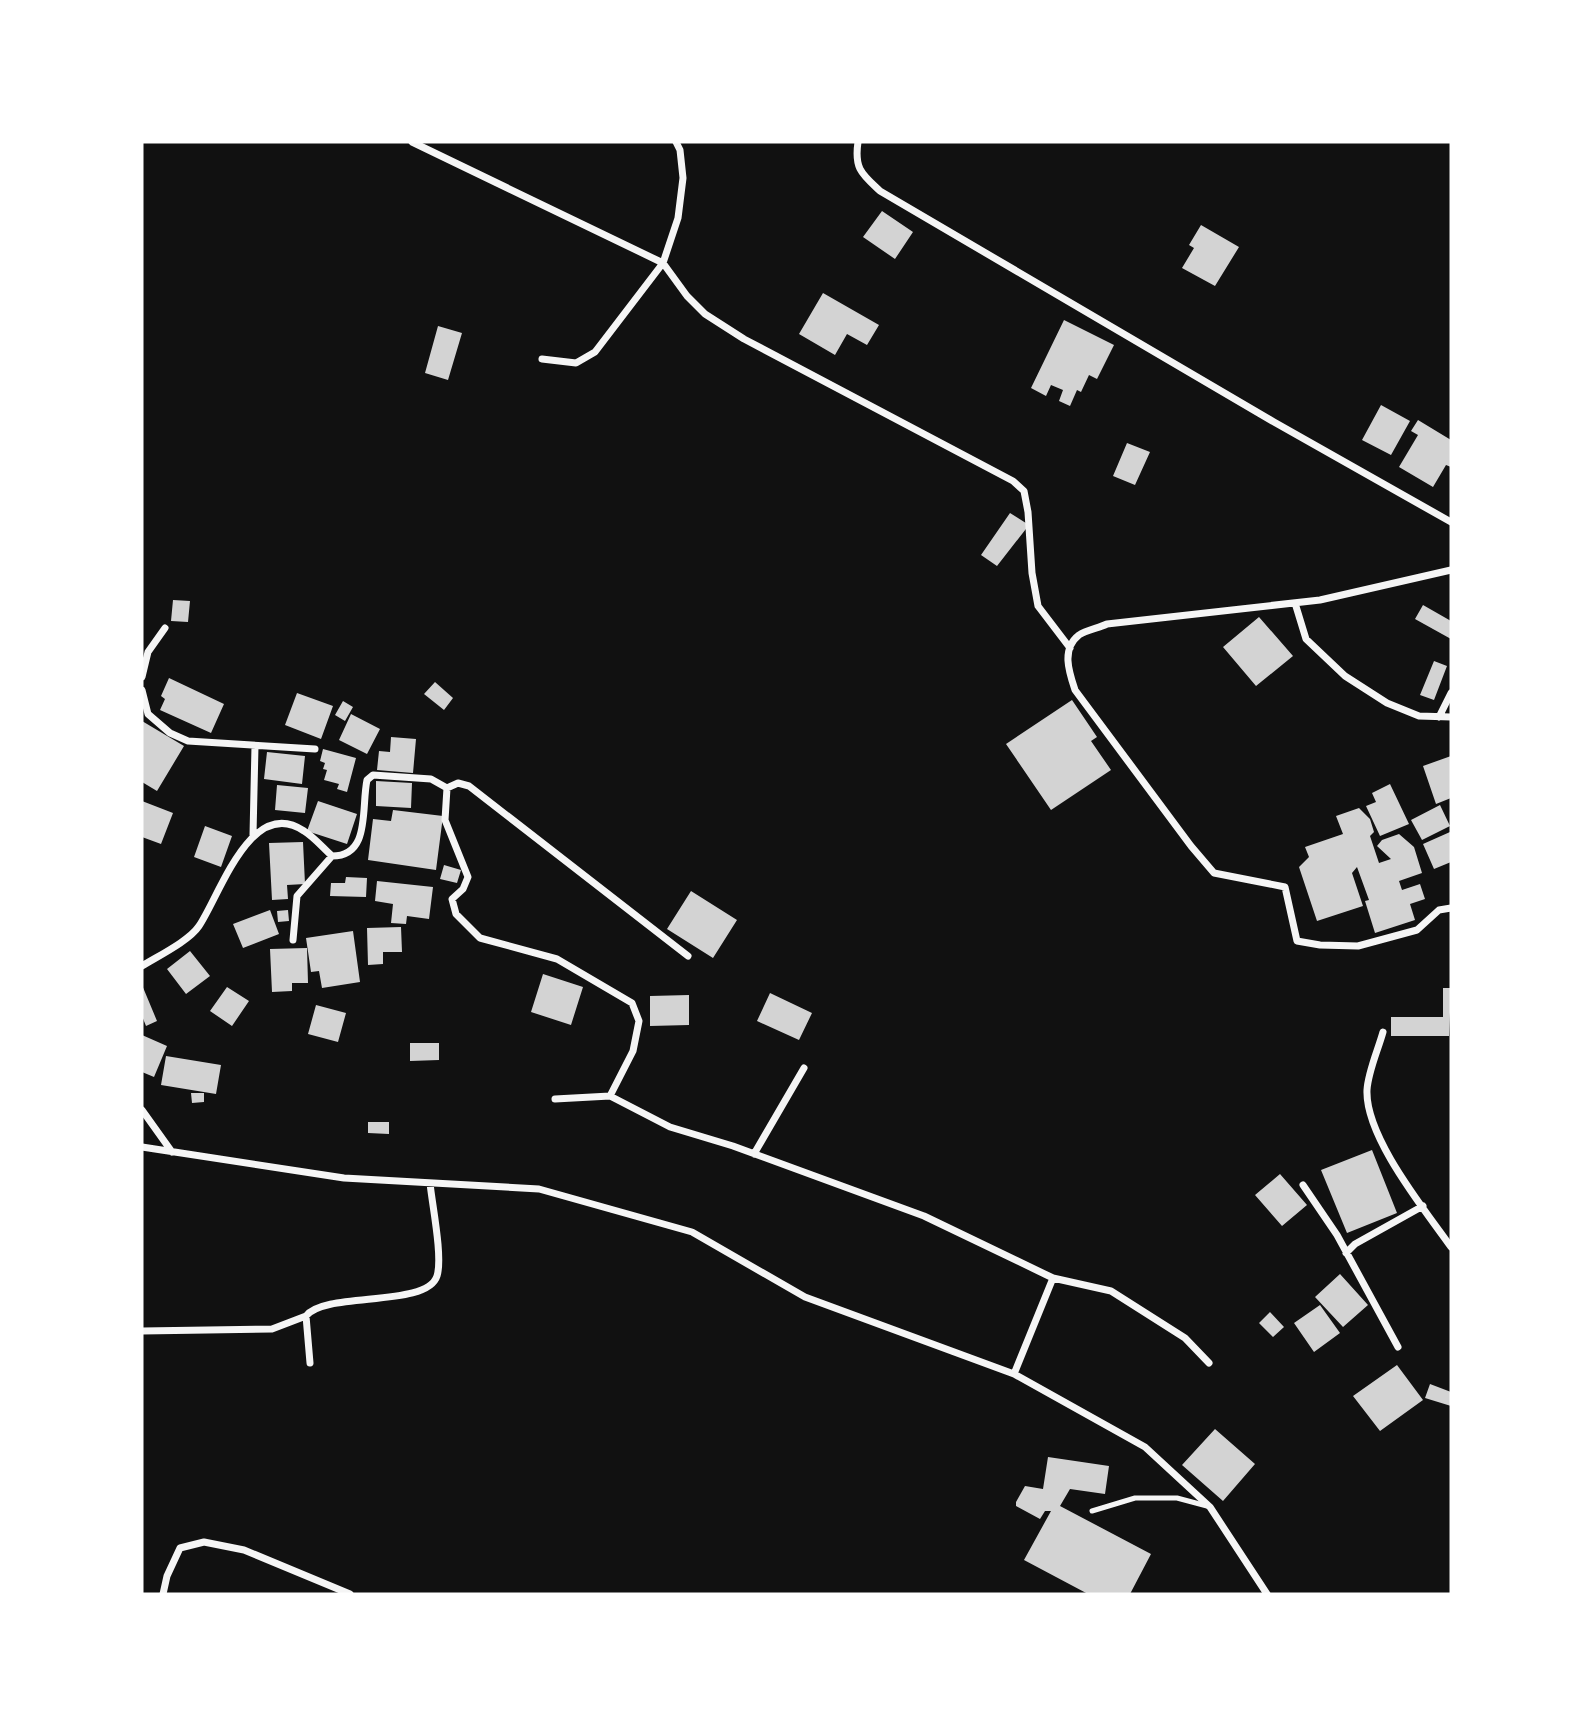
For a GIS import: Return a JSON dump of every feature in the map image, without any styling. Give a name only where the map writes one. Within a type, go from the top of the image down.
[{"type":"street","points":[[412,142],[663,263],[687,296],[705,314],[744,339],[1013,481],[1024,491],[1038,606],[1069,648]]},
{"type":"street","points":[[542,359],[576,363],[594,352],[663,263],[678,218],[683,178],[680,150],[676,142]]},
{"type":"street","points":[[858,142],[856,153],[859,172],[880,191],[1274,422],[1451,522]]},
{"type":"street","points":[[1451,570],[1320,600],[1107,624],[1080,635],[1069,648],[1067,664],[1075,690],[1213,873],[1284,887],[1297,941],[1320,945],[1358,946],[1417,930],[1439,910],[1451,908]]},
{"type":"street","points":[[1295,603],[1306,639],[1345,676],[1387,703],[1419,716],[1451,717]]},
{"type":"street","points":[[142,677],[148,652],[165,628]]},
{"type":"street","points":[[142,690],[148,713],[170,733],[188,741],[315,749]]},
{"type":"street","points":[[1439,717],[1451,693]]},
{"type":"street","points":[[253,835],[255,746]]},
{"type":"street","points":[[142,966],[198,929],[226,874],[253,835],[265,826],[282,824],[303,830],[332,856],[344,856],[355,848],[361,837],[363,796],[367,780],[373,775],[431,779],[447,788]]},
{"type":"street","points":[[447,788],[458,783],[469,786],[688,956]]},
{"type":"street","points":[[447,788],[445,820],[468,877],[463,890],[452,900],[456,914],[480,938],[557,959],[632,1003],[639,1021],[634,1051],[610,1096]]},
{"type":"street","points":[[292,940],[297,896],[332,856]]},
{"type":"street","points":[[1382,1032],[1367,1089],[1369,1111],[1389,1157],[1451,1247]]},
{"type":"street","points":[[754,1154],[804,1068]]},
{"type":"street","points":[[555,1100],[610,1096],[670,1127],[754,1154],[924,1216],[1053,1278],[1111,1291],[1185,1338],[1209,1363]]},
{"type":"street","points":[[142,1110],[172,1152]]},
{"type":"street","points":[[142,1147],[344,1178],[539,1189],[692,1232],[806,1297],[1014,1374],[1145,1447],[1210,1507],[1267,1594]]},
{"type":"street","points":[[142,1331],[272,1329],[306,1316],[311,1309],[324,1304],[395,1297],[430,1285],[437,1276],[438,1257],[430,1183]]},
{"type":"street","points":[[1303,1185],[1338,1235],[1398,1347]]},
{"type":"street","points":[[1346,1253],[1355,1244],[1423,1206]]},
{"type":"street","points":[[1014,1374],[1053,1278]]},
{"type":"street","points":[[306,1316],[310,1363]]},
{"type":"street","points":[[163,1594],[167,1576],[180,1548],[204,1542],[244,1550],[350,1594]]},
{"type":"lane","points":[[1091,1511],[1135,1498],[1177,1499],[1210,1507]]},
{"type":"building","points":[[882,211],[913,232],[895,259],[863,237]]},
{"type":"building","points":[[1201,225],[1239,247],[1215,286],[1182,268],[1194,248],[1189,245]]},
{"type":"building","points":[[823,293],[879,325],[867,345],[847,334],[835,355],[799,334]]},
{"type":"building","points":[[1064,320],[1114,345],[1097,379],[1089,375],[1081,392],[1077,390],[1070,406],[1059,401],[1063,390],[1051,385],[1046,396],[1031,388]]},
{"type":"building","points":[[438,326],[462,333],[448,380],[425,373]]},
{"type":"building","points":[[1381,405],[1410,421],[1391,455],[1362,440]]},
{"type":"building","points":[[1418,420],[1451,440],[1451,467],[1446,465],[1433,487],[1399,467],[1418,435],[1411,431]]},
{"type":"building","points":[[1127,443],[1150,452],[1135,485],[1113,476]]},
{"type":"building","points":[[1010,513],[1029,525],[997,566],[981,555]]},
{"type":"building","points":[[173,600],[190,601],[188,622],[171,621]]},
{"type":"building","points":[[1423,605],[1451,621],[1451,639],[1415,619]]},
{"type":"building","points":[[1259,617],[1293,656],[1256,686],[1223,647]]},
{"type":"building","points":[[1434,661],[1447,666],[1434,700],[1420,695]]},
{"type":"building","points":[[169,678],[224,704],[211,733],[160,710],[165,699],[161,696]]},
{"type":"building","points":[[435,682],[453,698],[444,710],[424,694]]},
{"type":"building","points":[[297,693],[333,706],[321,739],[285,725]]},
{"type":"building","points":[[1072,700],[1097,737],[1091,741],[1111,770],[1051,810],[1006,744]]},
{"type":"building","points":[[343,701],[353,707],[345,721],[335,715]]},
{"type":"building","points":[[351,714],[380,729],[367,754],[339,740]]},
{"type":"building","points":[[142,721],[184,746],[157,791],[142,782]]},
{"type":"building","points":[[391,737],[416,739],[413,773],[377,770],[379,751],[390,752]]},
{"type":"building","points":[[323,749],[356,758],[347,792],[337,789],[339,784],[324,780],[327,770],[323,769],[325,763],[320,761]]},
{"type":"building","points":[[267,752],[305,756],[302,784],[264,779]]},
{"type":"building","points":[[1451,756],[1451,798],[1436,804],[1423,766]]},
{"type":"building","points":[[376,781],[412,783],[411,808],[376,806]]},
{"type":"building","points":[[1390,784],[1409,824],[1380,836],[1366,806],[1376,802],[1372,793]]},
{"type":"building","points":[[277,785],[308,788],[305,813],[275,810]]},
{"type":"building","points":[[142,801],[173,813],[161,844],[142,837]]},
{"type":"building","points":[[318,801],[357,814],[347,844],[307,831]]},
{"type":"building","points":[[1440,805],[1450,826],[1422,840],[1411,820]]},
{"type":"building","points":[[1359,808],[1370,819],[1374,832],[1370,836],[1379,863],[1391,859],[1377,846],[1382,840],[1399,834],[1414,847],[1422,873],[1399,881],[1402,890],[1420,884],[1425,899],[1410,904],[1415,920],[1375,933],[1365,901],[1369,900],[1357,867],[1352,873],[1363,906],[1317,921],[1299,867],[1309,857],[1305,847],[1343,834],[1336,816]]},
{"type":"building","points":[[393,810],[443,816],[436,870],[368,860],[373,819],[391,821]]},
{"type":"building","points":[[205,826],[232,836],[221,867],[194,857]]},
{"type":"building","points":[[1450,832],[1451,862],[1434,869],[1423,844]]},
{"type":"building","points":[[303,842],[305,884],[287,885],[288,899],[272,900],[269,843]]},
{"type":"building","points":[[444,865],[461,870],[457,883],[440,879]]},
{"type":"building","points":[[346,877],[367,878],[366,897],[330,896],[331,883],[345,883]]},
{"type":"building","points":[[377,881],[433,887],[429,919],[407,916],[406,924],[391,923],[393,904],[375,901]]},
{"type":"building","points":[[691,891],[737,920],[713,958],[667,929]]},
{"type":"building","points":[[270,910],[279,934],[243,948],[233,924]]},
{"type":"building","points":[[288,910],[289,921],[278,922],[277,911]]},
{"type":"building","points":[[401,927],[402,952],[383,952],[383,964],[368,965],[367,928]]},
{"type":"building","points":[[353,931],[360,982],[322,988],[319,971],[311,972],[306,938]]},
{"type":"building","points":[[307,948],[308,983],[292,983],[292,991],[272,992],[270,949]]},
{"type":"building","points":[[190,951],[210,976],[186,994],[167,969]]},
{"type":"building","points":[[543,974],[583,987],[571,1025],[531,1012]]},
{"type":"building","points":[[142,985],[157,1021],[146,1026],[142,1016]]},
{"type":"building","points":[[227,987],[249,1001],[232,1026],[210,1011]]},
{"type":"building","points":[[1443,988],[1451,988],[1449,1036],[1391,1036],[1391,1017],[1443,1017]]},
{"type":"building","points":[[770,993],[812,1013],[799,1040],[757,1021]]},
{"type":"building","points":[[689,995],[689,1025],[650,1026],[650,996]]},
{"type":"building","points":[[316,1005],[346,1013],[338,1042],[308,1034]]},
{"type":"building","points":[[142,1035],[167,1046],[154,1077],[142,1072]]},
{"type":"building","points":[[410,1043],[439,1043],[439,1060],[410,1061]]},
{"type":"building","points":[[166,1056],[221,1065],[216,1094],[161,1085]]},
{"type":"building","points":[[191,1093],[204,1093],[204,1102],[192,1103]]},
{"type":"building","points":[[368,1122],[389,1122],[389,1134],[368,1133]]},
{"type":"building","points":[[1372,1150],[1397,1213],[1347,1233],[1321,1170]]},
{"type":"building","points":[[1280,1174],[1307,1205],[1282,1226],[1255,1195]]},
{"type":"building","points":[[1340,1274],[1368,1305],[1343,1327],[1315,1297]]},
{"type":"building","points":[[1320,1305],[1340,1333],[1314,1352],[1294,1323]]},
{"type":"building","points":[[1270,1312],[1284,1327],[1273,1337],[1259,1323]]},
{"type":"building","points":[[1397,1365],[1423,1400],[1380,1431],[1353,1396]]},
{"type":"building","points":[[1430,1384],[1451,1392],[1451,1406],[1425,1398]]},
{"type":"building","points":[[1215,1429],[1255,1464],[1223,1501],[1182,1465]]},
{"type":"building","points":[[1048,1457],[1109,1466],[1105,1494],[1070,1489],[1060,1506],[1151,1554],[1130,1594],[1088,1594],[1024,1560],[1051,1511],[1045,1511],[1040,1519],[1016,1506],[1016,1502],[1025,1486],[1043,1489]]}]
